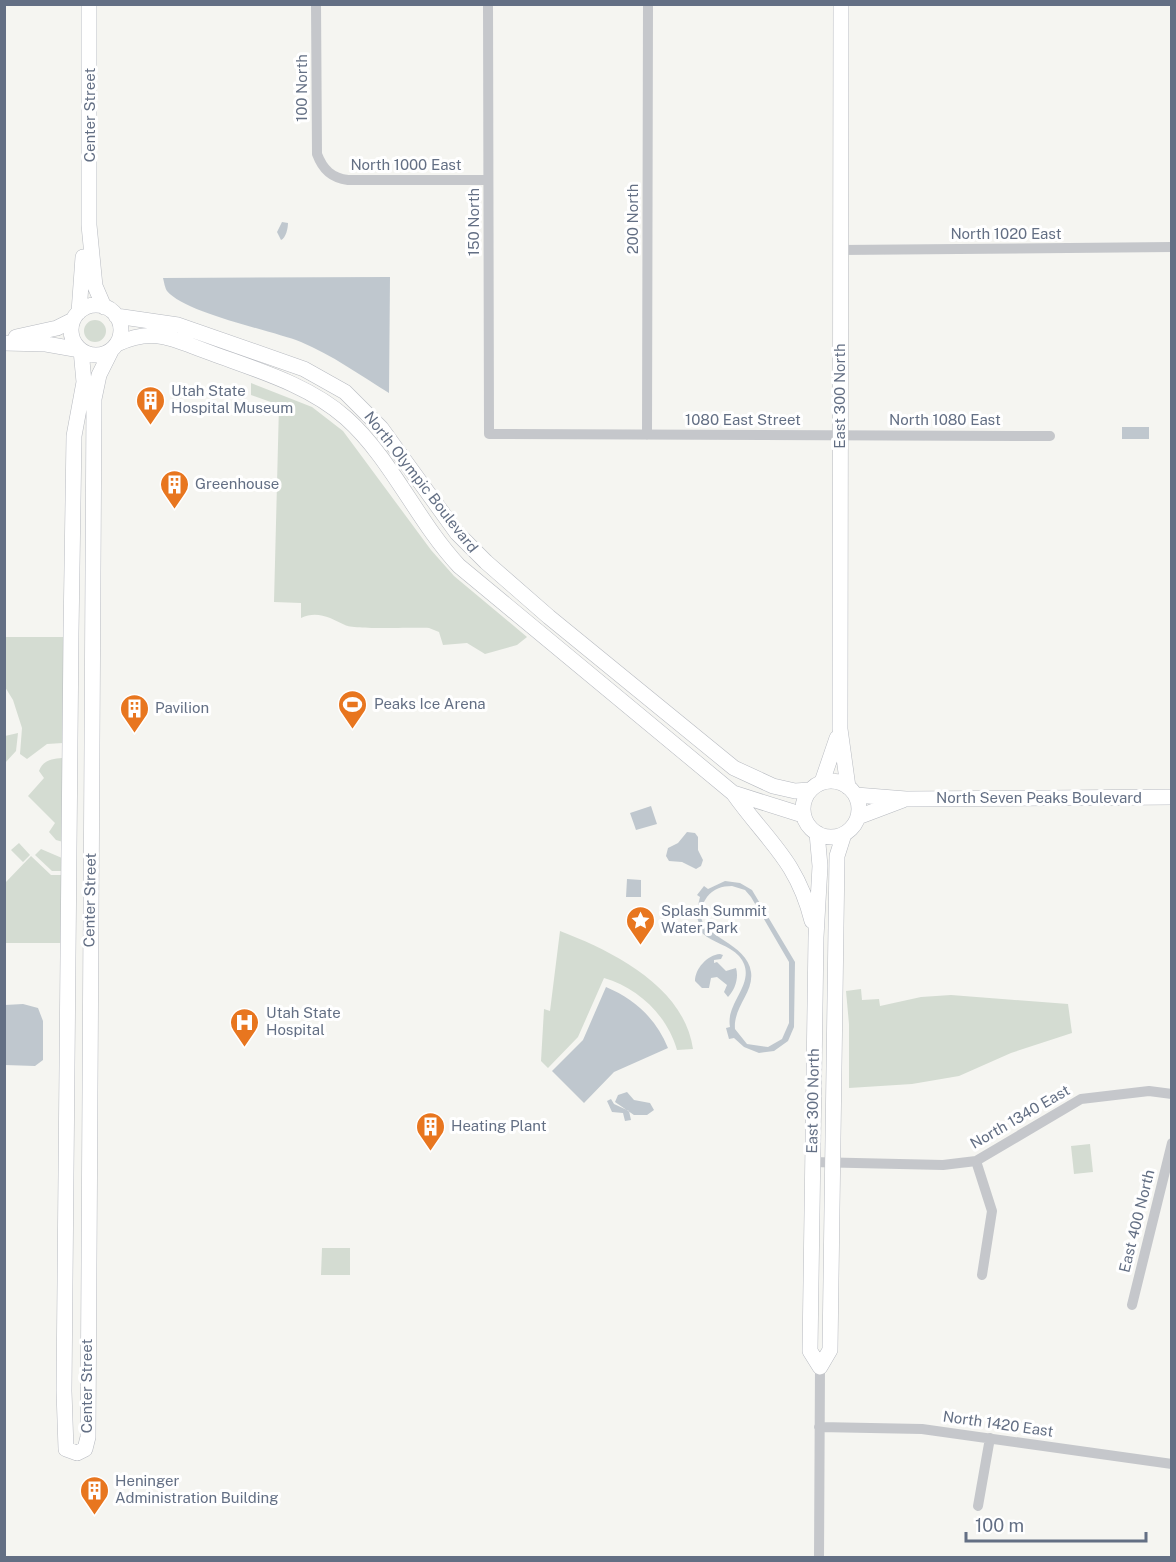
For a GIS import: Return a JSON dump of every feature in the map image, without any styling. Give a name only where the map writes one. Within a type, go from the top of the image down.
[{"type":"street","name":"Center Street","points":[[89,4],[89,225],[95,286],[110,311]]},
{"type":"street","name":"100 North","points":[[316,4],[317,154],[326,170]]},
{"type":"street","name":"150 North","points":[[488,4],[489,434],[647,435]]},
{"type":"street","name":"200 North","points":[[647,435],[648,4]]},
{"type":"street","name":"East 300 North","points":[[841,4],[840,729],[852,791]]},
{"type":"street","name":"North 1000 East","points":[[326,170],[339,179],[348,180],[488,180]]},
{"type":"street","name":"Center Street","points":[[76,316],[83,244],[89,225]]},
{"type":"street","name":"North 1020 East","points":[[840,250],[1172,247]]},
{"type":"street","points":[[91,306],[110,311],[120,330],[114,347],[100,355],[80,350],[4,340],[45,331],[91,306]]},
{"type":"street","name":"North Olympic Boulevard","points":[[110,311],[178,325],[304,369],[345,392],[381,428],[458,533],[486,562],[549,617],[734,768],[773,786],[795,791],[816,786]]},
{"type":"street","points":[[76,316],[71,337],[80,350]]},
{"type":"street","name":"North Olympic Boulevard","points":[[114,347],[143,333],[179,341],[247,366],[327,404],[347,419],[370,445],[442,548],[459,566],[733,793],[803,815]]},
{"type":"street","name":"Center Street","points":[[80,350],[84,382],[74,436],[71,621],[64,1391],[66,1449],[77,1453],[86,1449],[88,1390],[88,1091],[94,399],[99,375],[114,347]]},
{"type":"street","name":"1080 East Street","points":[[647,435],[839,435]]},
{"type":"street","name":"North 1080 East","points":[[839,435],[1050,436]]},
{"type":"street","points":[[74,476],[94,476]]},
{"type":"street","points":[[71,621],[93,621]]},
{"type":"street","name":"East 300 North","points":[[816,786],[833,755],[840,729]]},
{"type":"street","points":[[70,767],[92,767]]},
{"type":"street","points":[[832,780],[852,791],[859,807],[858,817],[844,834],[826,837],[809,827],[803,815],[804,798],[816,786],[832,780]]},
{"type":"street","name":"North Seven Peaks Boulevard","points":[[852,791],[906,799],[1172,796]]},
{"type":"street","points":[[733,793],[791,865],[806,897],[816,937]]},
{"type":"street","name":"North Seven Peaks Boulevard","points":[[858,817],[880,811],[906,799]]},
{"type":"street","name":"East 300 North","points":[[816,833],[820,866],[816,937],[810,1351],[820,1367]]},
{"type":"street","name":"East 300 North","points":[[819,1557],[820,1367],[830,1350],[837,867],[844,834]]},
{"type":"street","points":[[68,892],[90,892]]},
{"type":"street","points":[[66,1091],[88,1091]]},
{"type":"street","name":"North 1340 East","points":[[812,1162],[943,1165],[976,1161],[1080,1099],[1149,1091],[1172,1094]]},
{"type":"street","name":"East 400 North","points":[[1132,1305],[1172,1143]]},
{"type":"street","points":[[976,1161],[992,1212],[982,1275]]},
{"type":"street","points":[[65,1353],[87,1352]]},
{"type":"street","points":[[64,1391],[88,1390]]},
{"type":"street","name":"North 1420 East","points":[[819,1427],[922,1429],[1172,1464]]},
{"type":"street","points":[[978,1506],[990,1438]]},
{"type":"shaded area","points":[[282,222],[288,225],[281,240],[277,232]]},
{"type":"shaded area","points":[[390,277],[389,393],[335,359],[301,342],[191,307],[167,291],[163,278]]},
{"type":"shaded area","points":[[95,320],[103,323],[106,331],[103,339],[95,342],[87,339],[84,331],[87,323]]},
{"type":"shaded area","points":[[251,383],[312,407],[343,431],[431,550],[454,576],[527,637],[517,645],[485,654],[467,643],[443,645],[439,632],[429,628],[350,627],[318,615],[301,618],[301,603],[274,602],[279,405],[251,395]]},
{"type":"shaded area","points":[[1122,427],[1149,427],[1149,439],[1122,439]]},
{"type":"shaded area","points":[[5,637],[64,637],[63,743],[47,744],[27,759],[20,754],[22,728],[13,700],[5,687]]},
{"type":"shaded area","points":[[18,733],[16,751],[5,763],[5,736]]},
{"type":"shaded area","points":[[62,758],[63,842],[56,840],[49,832],[55,823],[28,796],[44,778],[39,771],[43,764]]},
{"type":"shaded area","points":[[651,806],[657,824],[636,830],[630,813]]},
{"type":"shaded area","points":[[687,832],[695,833],[698,837],[698,850],[703,860],[701,866],[696,869],[682,862],[669,861],[666,856],[668,848],[678,843]]},
{"type":"shaded area","points":[[19,843],[30,855],[23,862],[11,850]]},
{"type":"shaded area","points":[[41,849],[62,858],[63,871],[52,871],[35,855]]},
{"type":"shaded area","points":[[31,856],[51,875],[63,875],[62,943],[5,943],[5,883]]},
{"type":"shaded area","points":[[627,879],[641,880],[641,897],[626,897]]},
{"type":"shaded area","points":[[725,881],[740,883],[752,890],[795,962],[794,1027],[788,1041],[774,1051],[759,1053],[744,1047],[734,1038],[729,1039],[726,1028],[730,1027],[732,1008],[746,974],[739,956],[702,933],[696,914],[700,897],[697,895],[704,886],[708,889]],"holes":[[[728,886],[745,890],[789,962],[789,1023],[782,1039],[768,1047],[747,1044],[735,1029],[737,1014],[751,980],[747,960],[739,951],[708,929],[702,920],[701,910],[712,892]]]},
{"type":"shaded area","points":[[560,931],[623,961],[661,989],[676,1007],[687,1027],[693,1049],[677,1050],[666,1025],[649,1005],[628,989],[604,978],[578,1037],[548,1068],[541,1061],[544,1009],[550,1011]]},
{"type":"shaded area","points":[[720,954],[723,955],[721,959],[714,960],[714,963],[717,962],[726,971],[736,968],[737,972],[736,984],[728,997],[724,992],[727,985],[717,977],[711,978],[709,988],[702,988],[695,981],[697,972],[703,963]]},
{"type":"shaded area","points":[[606,987],[643,1011],[651,1019],[668,1048],[614,1072],[584,1103],[552,1071],[583,1040]]},
{"type":"shaded area","points":[[861,989],[862,1000],[879,999],[880,1006],[921,997],[951,995],[1068,1004],[1072,1033],[1011,1053],[959,1076],[912,1084],[849,1088],[849,1024],[846,991]]},
{"type":"shaded area","points":[[23,1004],[38,1008],[43,1021],[43,1060],[35,1066],[5,1065],[5,1005]]},
{"type":"shaded area","points":[[627,1092],[634,1100],[650,1103],[654,1110],[647,1115],[634,1115],[615,1102],[618,1095]]},
{"type":"shaded area","points":[[611,1099],[614,1104],[629,1111],[631,1120],[625,1121],[623,1113],[612,1112],[607,1101]]},
{"type":"shaded area","points":[[1090,1144],[1093,1172],[1074,1174],[1071,1146]]},
{"type":"shaded area","points":[[322,1248],[350,1248],[350,1275],[321,1275]]},
{"type":"place","name":"Utah State Hospital Museum","points":[[150,426]]},
{"type":"place","name":"Greenhouse","points":[[174,510]]},
{"type":"place","name":"Peaks Ice Arena","points":[[353,730]]},
{"type":"place","name":"Pavilion","points":[[134,734]]},
{"type":"place","name":"Splash Summit Water Park","points":[[640,946]]},
{"type":"place","name":"Utah State Hospital","points":[[245,1048]]},
{"type":"place","name":"Heating Plant","points":[[430,1152]]},
{"type":"place","name":"Heninger Administration Building","points":[[94,1516]]}]
